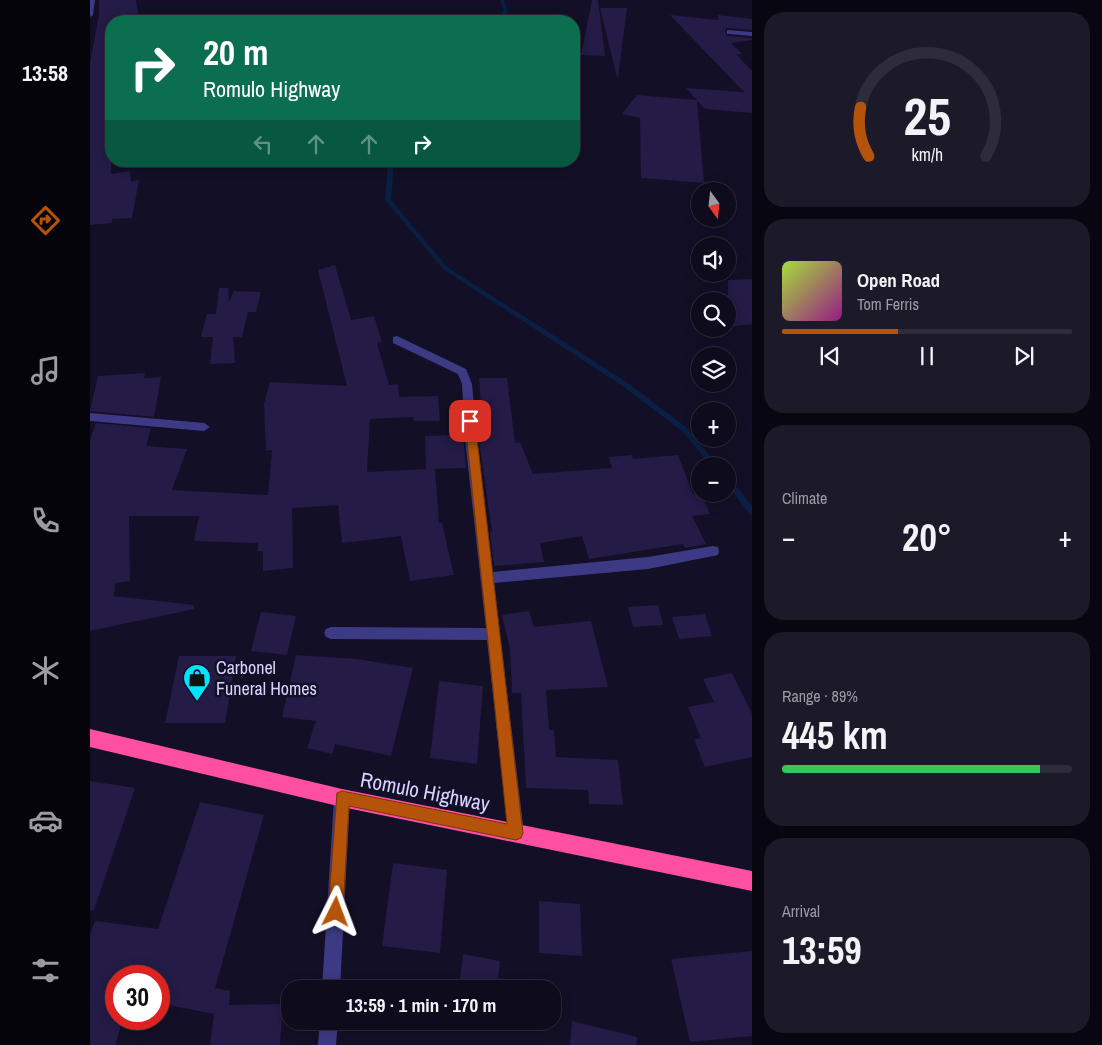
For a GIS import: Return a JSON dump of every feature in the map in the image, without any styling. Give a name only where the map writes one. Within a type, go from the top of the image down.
[{"type":"highway","name":"Romulo Highway","points":[[90,738],[342,798],[752,881]]},
{"type":"street","points":[[90,15],[92,0]]},
{"type":"street","points":[[730,32],[752,34]]},
{"type":"street","points":[[397,340],[462,372],[467,384],[471,439],[516,833]]},
{"type":"street","points":[[90,417],[204,427]]},
{"type":"street","points":[[488,578],[648,563],[713,551]]},
{"type":"street","points":[[332,633],[493,634]]},
{"type":"street","points":[[332,980],[342,798]]},
{"type":"street","points":[[327,1045],[328,1030]]},
{"type":"building","points":[[99,0],[136,0],[138,15],[105,15],[105,167],[111,167],[111,174],[130,171],[131,182],[139,180],[132,218],[112,219],[112,223],[90,225],[90,64],[99,14]]},
{"type":"building","points":[[592,0],[598,0],[605,56],[581,55]]},
{"type":"building","points":[[600,8],[627,8],[618,77],[617,77]]},
{"type":"building","points":[[670,15],[718,20],[718,15],[752,19],[752,30],[727,28],[725,30],[727,36],[752,38],[752,40],[731,43],[742,54],[736,54],[752,71],[752,113],[705,109],[697,101],[704,182],[641,178],[640,118],[622,114],[637,95],[697,100],[686,88],[744,92]]},
{"type":"building","points":[[335,265],[351,320],[374,316],[382,342],[377,343],[389,385],[398,384],[399,397],[438,396],[440,421],[414,421],[413,417],[370,419],[367,472],[426,469],[425,436],[463,435],[466,468],[435,469],[439,523],[442,523],[454,575],[410,581],[401,536],[342,543],[338,505],[292,508],[293,568],[263,571],[263,551],[258,551],[258,543],[194,541],[199,516],[129,516],[130,581],[115,583],[114,596],[194,605],[194,609],[90,631],[90,440],[96,423],[151,428],[146,446],[187,449],[172,490],[268,495],[272,450],[266,451],[264,404],[270,382],[347,386],[318,270]]},
{"type":"building","points":[[752,279],[752,324],[736,326],[736,292],[728,292],[728,282],[736,282],[736,280]]},
{"type":"building","points":[[219,288],[228,288],[229,302],[234,291],[261,292],[256,312],[248,312],[242,337],[233,337],[235,363],[210,364],[213,337],[201,337],[207,314],[216,314]]},
{"type":"building","points":[[145,373],[144,378],[161,377],[154,417],[90,411],[98,376]]},
{"type":"building","points":[[479,378],[507,378],[515,443],[520,442],[533,474],[612,468],[609,457],[632,455],[633,459],[678,455],[691,489],[691,502],[705,502],[710,514],[692,516],[706,544],[685,548],[683,544],[589,559],[582,536],[540,543],[544,562],[494,566],[490,533],[492,532],[478,434],[483,434]]},
{"type":"building","points":[[658,605],[663,625],[633,627],[628,607]]},
{"type":"building","points":[[529,611],[534,627],[591,621],[608,687],[546,690],[549,730],[554,730],[556,757],[618,760],[623,805],[589,804],[588,790],[526,788],[521,693],[512,693],[510,649],[502,615]]},
{"type":"building","points":[[261,612],[296,616],[287,655],[251,651]]},
{"type":"building","points":[[705,614],[712,636],[679,639],[672,617]]},
{"type":"building","points":[[296,655],[357,659],[413,668],[391,756],[335,744],[332,754],[307,748],[316,721],[282,717]]},
{"type":"building","points":[[179,656],[236,656],[225,723],[165,723]]},
{"type":"building","points":[[732,673],[752,714],[752,757],[705,767],[694,739],[701,738],[688,707],[714,702],[703,679]]},
{"type":"building","points":[[439,681],[483,686],[477,764],[430,758]]},
{"type":"building","points":[[90,781],[135,788],[94,910],[90,910]]},
{"type":"building","points":[[200,802],[264,815],[215,988],[230,991],[229,1005],[281,1004],[280,1045],[210,1045],[214,1014],[170,1005],[170,965],[105,965],[105,1030],[120,1030],[115,1045],[90,1045],[90,935],[95,921],[158,929]]},
{"type":"building","points":[[393,863],[447,870],[440,953],[382,946]]},
{"type":"building","points":[[539,901],[580,904],[582,956],[539,953]]},
{"type":"building","points":[[752,951],[752,1036],[690,1042],[671,959]]},
{"type":"building","points":[[463,954],[500,961],[498,980],[460,980]]},
{"type":"building","points":[[572,1021],[637,1037],[636,1045],[570,1045]]},
{"type":"waterway","points":[[502,0],[506,11],[502,15]]},
{"type":"waterway","points":[[391,167],[388,200],[445,268],[626,385],[684,429],[707,457]]},
{"type":"waterway","points":[[736,491],[752,512]]},
{"type":"place","name":"Carbonel Funeral Homes","points":[[197,702]]},
{"type":"route","points":[[336,912],[342,798],[516,833],[470,421]]}]
